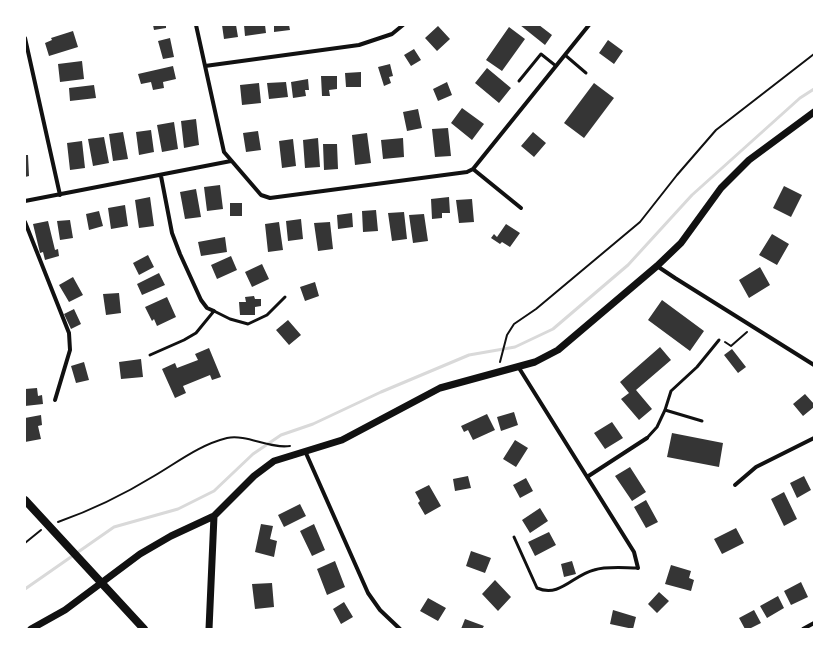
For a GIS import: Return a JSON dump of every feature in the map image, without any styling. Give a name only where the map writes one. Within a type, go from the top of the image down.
[{"type":"main road","points":[[25,500],[144,629]]},
{"type":"street","points":[[196,25],[224,152],[261,195],[270,198],[467,172],[473,168],[589,25]]},
{"type":"street","points":[[205,66],[359,45],[392,34],[403,25]]},
{"type":"street","points":[[25,38],[60,195]]},
{"type":"street","points":[[31,629],[65,610],[140,554],[171,536],[214,516],[254,476],[274,462],[342,440],[379,422],[440,388],[519,368],[535,362],[558,350],[658,266],[680,243],[721,188],[749,160],[814,112]]},
{"type":"street","points":[[25,202],[231,161]]},
{"type":"street","points":[[473,168],[521,208]]},
{"type":"street","points":[[161,176],[172,233],[180,254],[201,300],[207,308],[214,311]]},
{"type":"street","points":[[25,222],[69,333],[70,350],[55,400]]},
{"type":"street","points":[[658,266],[814,364]]},
{"type":"street","points":[[519,368],[634,552],[638,568]]},
{"type":"street","points":[[587,477],[647,438]]},
{"type":"street","points":[[735,485],[756,467],[814,438]]},
{"type":"street","points":[[305,451],[368,593],[380,610],[400,629]]},
{"type":"street","points":[[209,629],[214,516]]},
{"type":"street","points":[[803,629],[814,623]]},
{"type":"lane","points":[[519,81],[541,54],[556,66]]},
{"type":"lane","points":[[565,55],[586,73]]},
{"type":"lane","points":[[150,355],[196,333],[214,311],[230,319],[248,324],[267,314],[285,297]]},
{"type":"lane","points":[[647,438],[656,427],[665,410],[671,391],[697,367],[719,340]]},
{"type":"lane","points":[[665,410],[702,421]]},
{"type":"lane","points":[[514,537],[537,588],[544,592],[561,589],[579,576],[594,570],[638,568]]},
{"type":"path","points":[[500,363],[507,335],[514,324],[536,309],[640,222],[677,175],[716,130],[814,54]]},
{"type":"path","points":[[719,340],[731,346],[744,336],[752,326]]},
{"type":"path","points":[[54,524],[120,497],[160,473],[184,456],[204,446],[227,438],[237,438],[280,446]]},
{"type":"path","points":[[25,543],[43,529]]},
{"type":"building","points":[[153,25],[166,25],[166,28],[154,30]]},
{"type":"building","points":[[222,25],[236,25],[238,37],[224,39]]},
{"type":"building","points":[[244,25],[265,25],[266,33],[245,36]]},
{"type":"building","points":[[274,25],[289,25],[290,30],[274,32]]},
{"type":"building","points":[[520,25],[539,25],[552,35],[545,45]]},
{"type":"building","points":[[438,26],[450,39],[437,51],[425,38]]},
{"type":"building","points":[[509,27],[525,39],[502,71],[486,60]]},
{"type":"building","points":[[73,31],[78,47],[49,56],[45,43],[52,40],[51,38]]},
{"type":"building","points":[[170,38],[174,57],[163,59],[158,41]]},
{"type":"building","points":[[608,40],[623,51],[614,64],[599,53]]},
{"type":"building","points":[[414,49],[421,60],[411,66],[404,55]]},
{"type":"building","points":[[82,61],[84,79],[60,82],[58,64]]},
{"type":"building","points":[[390,64],[393,76],[389,77],[391,83],[384,86],[378,67]]},
{"type":"building","points":[[173,66],[176,79],[163,82],[164,88],[153,90],[151,82],[141,84],[138,74]]},
{"type":"building","points":[[487,68],[511,88],[499,103],[475,83]]},
{"type":"building","points":[[361,72],[361,87],[346,87],[345,73]]},
{"type":"building","points":[[321,76],[337,76],[337,89],[329,90],[330,96],[322,96]]},
{"type":"building","points":[[308,79],[309,90],[305,90],[306,96],[293,98],[291,82]]},
{"type":"building","points":[[286,82],[288,97],[269,99],[267,83]]},
{"type":"building","points":[[447,82],[452,95],[438,101],[433,89]]},
{"type":"building","points":[[259,83],[261,103],[242,105],[240,85]]},
{"type":"building","points":[[594,83],[614,98],[584,138],[564,123]]},
{"type":"building","points":[[94,85],[96,98],[70,101],[69,88]]},
{"type":"building","points":[[462,108],[484,124],[472,140],[451,123]]},
{"type":"building","points":[[418,109],[422,128],[407,131],[403,112]]},
{"type":"building","points":[[196,119],[199,145],[184,148],[181,121]]},
{"type":"building","points":[[174,122],[178,149],[162,152],[157,125]]},
{"type":"building","points":[[448,128],[451,156],[435,157],[432,129]]},
{"type":"building","points":[[151,130],[154,152],[139,155],[136,132]]},
{"type":"building","points":[[258,131],[261,150],[246,152],[243,133]]},
{"type":"building","points":[[123,132],[128,159],[113,161],[109,134]]},
{"type":"building","points":[[533,132],[546,143],[534,157],[521,146]]},
{"type":"building","points":[[367,133],[371,163],[355,165],[352,135]]},
{"type":"building","points":[[104,137],[109,163],[93,166],[88,139]]},
{"type":"building","points":[[318,138],[320,167],[305,168],[303,140]]},
{"type":"building","points":[[403,138],[404,157],[383,159],[381,140]]},
{"type":"building","points":[[293,139],[296,166],[282,168],[279,141]]},
{"type":"building","points":[[82,141],[85,168],[70,170],[67,143]]},
{"type":"building","points":[[323,144],[337,144],[338,169],[324,170]]},
{"type":"building","points":[[25,155],[28,155],[29,176],[25,177]]},
{"type":"building","points":[[220,185],[223,209],[207,211],[204,187]]},
{"type":"building","points":[[784,186],[802,195],[791,217],[773,208]]},
{"type":"building","points":[[196,189],[201,217],[185,219],[180,192]]},
{"type":"building","points":[[150,197],[154,226],[139,228],[135,200]]},
{"type":"building","points":[[449,197],[450,213],[442,213],[442,218],[432,219],[431,199]]},
{"type":"building","points":[[472,199],[474,222],[459,223],[456,200]]},
{"type":"building","points":[[230,203],[242,203],[242,216],[230,216]]},
{"type":"building","points":[[125,205],[128,226],[111,229],[108,208]]},
{"type":"building","points":[[376,210],[378,231],[363,232],[362,211]]},
{"type":"building","points":[[99,211],[103,226],[89,230],[86,214]]},
{"type":"building","points":[[404,212],[407,239],[392,241],[388,213]]},
{"type":"building","points":[[352,213],[353,227],[338,229],[337,215]]},
{"type":"building","points":[[424,214],[428,241],[413,243],[409,215]]},
{"type":"building","points":[[301,219],[303,239],[288,241],[286,221]]},
{"type":"building","points":[[70,220],[73,238],[60,240],[57,221]]},
{"type":"building","points":[[48,221],[55,250],[58,249],[59,256],[45,260],[43,252],[40,253],[33,224]]},
{"type":"building","points":[[279,222],[283,250],[268,252],[265,224]]},
{"type":"building","points":[[330,222],[333,249],[318,251],[314,223]]},
{"type":"building","points":[[506,224],[520,233],[510,247],[502,242],[500,244],[491,238],[494,234],[497,237]]},
{"type":"building","points":[[772,234],[789,244],[777,265],[759,255]]},
{"type":"building","points":[[225,237],[227,252],[201,256],[198,242]]},
{"type":"building","points":[[148,255],[154,267],[139,275],[133,263]]},
{"type":"building","points":[[231,256],[237,270],[217,279],[211,265]]},
{"type":"building","points":[[262,264],[269,279],[252,287],[245,272]]},
{"type":"building","points":[[760,267],[770,285],[749,298],[739,280]]},
{"type":"building","points":[[159,273],[165,285],[142,295],[137,284]]},
{"type":"building","points":[[73,277],[83,295],[69,302],[59,285]]},
{"type":"building","points":[[315,282],[319,296],[305,301],[300,287]]},
{"type":"building","points":[[119,293],[121,313],[106,315],[103,294]]},
{"type":"building","points":[[254,296],[255,299],[261,299],[261,306],[255,307],[255,315],[240,315],[239,302],[246,302],[245,297]]},
{"type":"building","points":[[167,297],[176,317],[157,326],[154,319],[152,321],[145,307]]},
{"type":"building","points":[[662,300],[704,331],[690,351],[648,320]]},
{"type":"building","points":[[74,309],[81,324],[71,329],[64,314]]},
{"type":"building","points":[[288,320],[301,335],[289,345],[276,330]]},
{"type":"building","points":[[660,347],[671,360],[636,390],[652,409],[639,420],[621,399],[629,393],[620,382]]},
{"type":"building","points":[[209,348],[221,377],[212,380],[210,375],[183,386],[186,393],[175,398],[162,369],[175,363],[177,368],[198,360],[195,354]]},
{"type":"building","points":[[732,349],[746,367],[738,373],[724,355]]},
{"type":"building","points":[[141,359],[143,377],[121,379],[119,362]]},
{"type":"building","points":[[84,362],[89,380],[76,383],[71,366]]},
{"type":"building","points":[[37,388],[38,396],[42,395],[43,404],[25,406],[25,389]]},
{"type":"building","points":[[805,394],[814,404],[814,407],[803,416],[793,404]]},
{"type":"building","points":[[514,412],[518,425],[501,431],[497,417]]},
{"type":"building","points":[[487,414],[495,430],[473,440],[468,430],[464,432],[461,426]]},
{"type":"building","points":[[41,415],[42,425],[38,426],[41,439],[25,442],[25,418]]},
{"type":"building","points":[[612,422],[623,438],[605,449],[594,433]]},
{"type":"building","points":[[672,433],[723,443],[719,467],[667,457]]},
{"type":"building","points":[[515,440],[528,448],[516,467],[503,459]]},
{"type":"building","points":[[630,467],[646,492],[632,501],[615,476]]},
{"type":"building","points":[[468,476],[471,488],[455,491],[453,479]]},
{"type":"building","points":[[804,476],[811,490],[797,498],[790,483]]},
{"type":"building","points":[[526,478],[533,491],[520,498],[513,485]]},
{"type":"building","points":[[429,485],[441,506],[425,515],[418,503],[420,501],[415,492]]},
{"type":"building","points":[[784,492],[797,519],[784,526],[771,499]]},
{"type":"building","points":[[646,500],[658,522],[646,528],[634,507]]},
{"type":"building","points":[[300,504],[306,516],[284,527],[278,515]]},
{"type":"building","points":[[540,508],[548,521],[530,533],[522,520]]},
{"type":"building","points":[[261,524],[273,526],[270,539],[277,541],[274,557],[255,552]]},
{"type":"building","points":[[314,524],[325,550],[312,556],[300,531]]},
{"type":"building","points":[[736,528],[744,543],[722,554],[714,539]]},
{"type":"building","points":[[549,532],[556,545],[535,556],[528,542]]},
{"type":"building","points":[[471,551],[491,558],[485,573],[466,566]]},
{"type":"building","points":[[335,561],[345,587],[327,595],[317,569]]},
{"type":"building","points":[[572,561],[576,574],[564,577],[561,564]]},
{"type":"building","points":[[671,565],[691,571],[689,578],[694,580],[691,591],[665,584]]},
{"type":"building","points":[[495,580],[511,597],[498,611],[482,594]]},
{"type":"building","points":[[801,582],[808,597],[791,605],[784,591]]},
{"type":"building","points":[[272,583],[274,607],[255,609],[252,584]]},
{"type":"building","points":[[659,592],[669,601],[657,613],[648,604]]},
{"type":"building","points":[[778,596],[784,608],[767,618],[760,606]]},
{"type":"building","points":[[428,598],[446,608],[438,621],[420,611]]},
{"type":"building","points":[[344,602],[353,617],[341,624],[333,609]]},
{"type":"building","points":[[613,610],[636,617],[633,629],[610,624]]},
{"type":"building","points":[[754,610],[761,623],[749,629],[745,629],[739,618]]},
{"type":"building","points":[[465,619],[484,626],[482,629],[461,629]]},
{"type":"waterway","points":[[25,589],[114,527],[178,509],[214,491],[253,454],[281,435],[313,424],[381,392],[469,355],[515,347],[553,329],[628,265],[692,195],[800,98],[814,89]]}]
